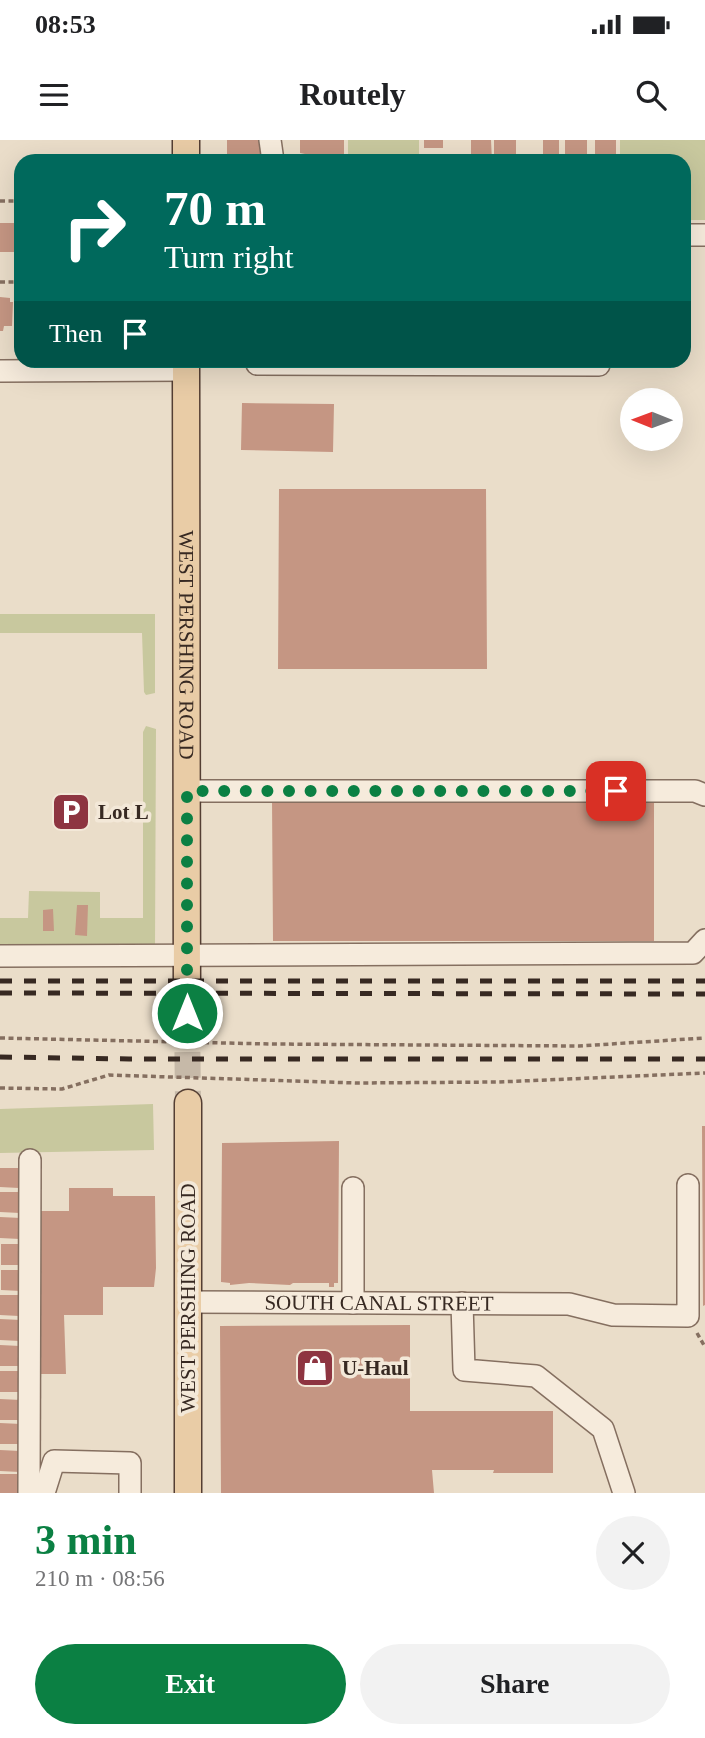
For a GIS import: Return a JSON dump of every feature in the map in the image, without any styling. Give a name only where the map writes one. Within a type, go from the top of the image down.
[{"type":"main road","name":"WEST PERSHING ROAD","points":[[186,368],[187,1013]]},
{"type":"main road","name":"WEST PERSHING ROAD","points":[[188,1103],[188,1493]]},
{"type":"street","points":[[0,372],[106,368]]},
{"type":"street","points":[[187,791],[695,791],[705,795]]},
{"type":"street","points":[[0,956],[693,953],[705,940]]},
{"type":"street","points":[[29,1493],[30,1160]]},
{"type":"street","name":"SOUTH CANAL STREET","points":[[188,1302],[569,1304],[613,1315],[688,1315],[688,1185]]},
{"type":"street","points":[[353,1188],[353,1303]]},
{"type":"street","points":[[462,1303],[464,1370],[536,1376],[603,1429],[624,1493]]},
{"type":"street","points":[[44,1493],[54,1461],[130,1463],[130,1493]]},
{"type":"path","points":[[0,1038],[271,1044],[579,1046],[705,1038]]},
{"type":"path","points":[[0,1088],[62,1089],[109,1075],[370,1083],[499,1082],[705,1073]]},
{"type":"green space","points":[[348,140],[419,140],[419,154],[348,154]]},
{"type":"green space","points":[[620,140],[705,140],[705,220],[691,220],[691,154],[620,154]]},
{"type":"green space","points":[[0,614],[155,614],[155,693],[146,695],[144,692],[142,633],[0,633]]},
{"type":"green space","points":[[146,726],[156,729],[155,948],[0,948],[0,918],[28,918],[29,891],[100,892],[100,918],[143,918],[143,732]]},
{"type":"green space","points":[[153,1104],[154,1150],[0,1153],[0,1109]]},
{"type":"building","points":[[227,140],[261,140],[261,154],[227,154]]},
{"type":"building","points":[[300,140],[344,140],[344,154],[300,153]]},
{"type":"building","points":[[424,140],[443,140],[443,148],[424,148]]},
{"type":"building","points":[[471,140],[491,140],[492,154],[471,154]]},
{"type":"building","points":[[494,140],[516,140],[516,154],[494,154]]},
{"type":"building","points":[[543,140],[559,140],[559,154],[543,154]]},
{"type":"building","points":[[565,140],[587,140],[587,154],[565,154]]},
{"type":"building","points":[[595,140],[616,140],[616,154],[595,154]]},
{"type":"building","points":[[0,223],[14,223],[14,252],[0,252]]},
{"type":"building","points":[[0,297],[10,298],[10,302],[13,302],[12,326],[4,326],[3,331],[0,331]]},
{"type":"building","points":[[242,403],[334,404],[333,452],[241,450]]},
{"type":"building","points":[[279,489],[486,489],[487,669],[278,669]]},
{"type":"building","points":[[654,798],[654,941],[273,941],[272,799]]},
{"type":"building","points":[[77,905],[88,905],[87,936],[75,935]]},
{"type":"building","points":[[53,909],[54,931],[43,931],[43,910]]},
{"type":"building","points":[[702,1126],[705,1126],[703,1306]]},
{"type":"building","points":[[339,1141],[338,1283],[329,1287],[329,1283],[230,1285],[221,1282],[222,1143]]},
{"type":"building","points":[[0,1168],[19,1168],[19,1188],[0,1187]]},
{"type":"building","points":[[69,1188],[113,1188],[113,1196],[155,1196],[154,1287],[103,1287],[103,1315],[64,1315],[66,1374],[38,1374],[36,1211],[69,1211]]},
{"type":"building","points":[[0,1192],[20,1192],[20,1213],[0,1212]]},
{"type":"building","points":[[0,1217],[21,1218],[20,1239],[0,1238]]},
{"type":"building","points":[[1,1244],[22,1244],[21,1265],[1,1265]]},
{"type":"building","points":[[1,1270],[22,1270],[21,1291],[1,1290]]},
{"type":"building","points":[[0,1295],[20,1295],[19,1316],[0,1315]]},
{"type":"building","points":[[0,1319],[21,1320],[20,1341],[0,1340]]},
{"type":"building","name":"U-Haul","points":[[410,1325],[410,1411],[553,1411],[553,1473],[432,1470],[434,1493],[221,1493],[220,1326]]},
{"type":"building","points":[[0,1345],[20,1346],[20,1366],[0,1366]]},
{"type":"building","points":[[0,1371],[20,1371],[20,1392],[0,1392]]},
{"type":"building","points":[[0,1399],[21,1400],[20,1420],[0,1420]]},
{"type":"building","points":[[0,1423],[21,1424],[20,1444],[0,1444]]},
{"type":"building","points":[[0,1450],[20,1451],[20,1472],[0,1471]]},
{"type":"building","points":[[0,1474],[21,1474],[20,1493],[0,1493]]},
{"type":"tunnel","points":[[187,1013],[188,1103]]},
{"type":"railway","points":[[0,981],[705,981]]},
{"type":"railway","points":[[0,993],[705,994]]},
{"type":"railway","points":[[0,1057],[705,1059]]},
{"type":"place","name":"Lot L","points":[[71,812]]},
{"type":"place","name":"U-Haul","points":[[315,1368]]},
{"type":"route","points":[[187,1013],[187,791],[616,791]]}]
